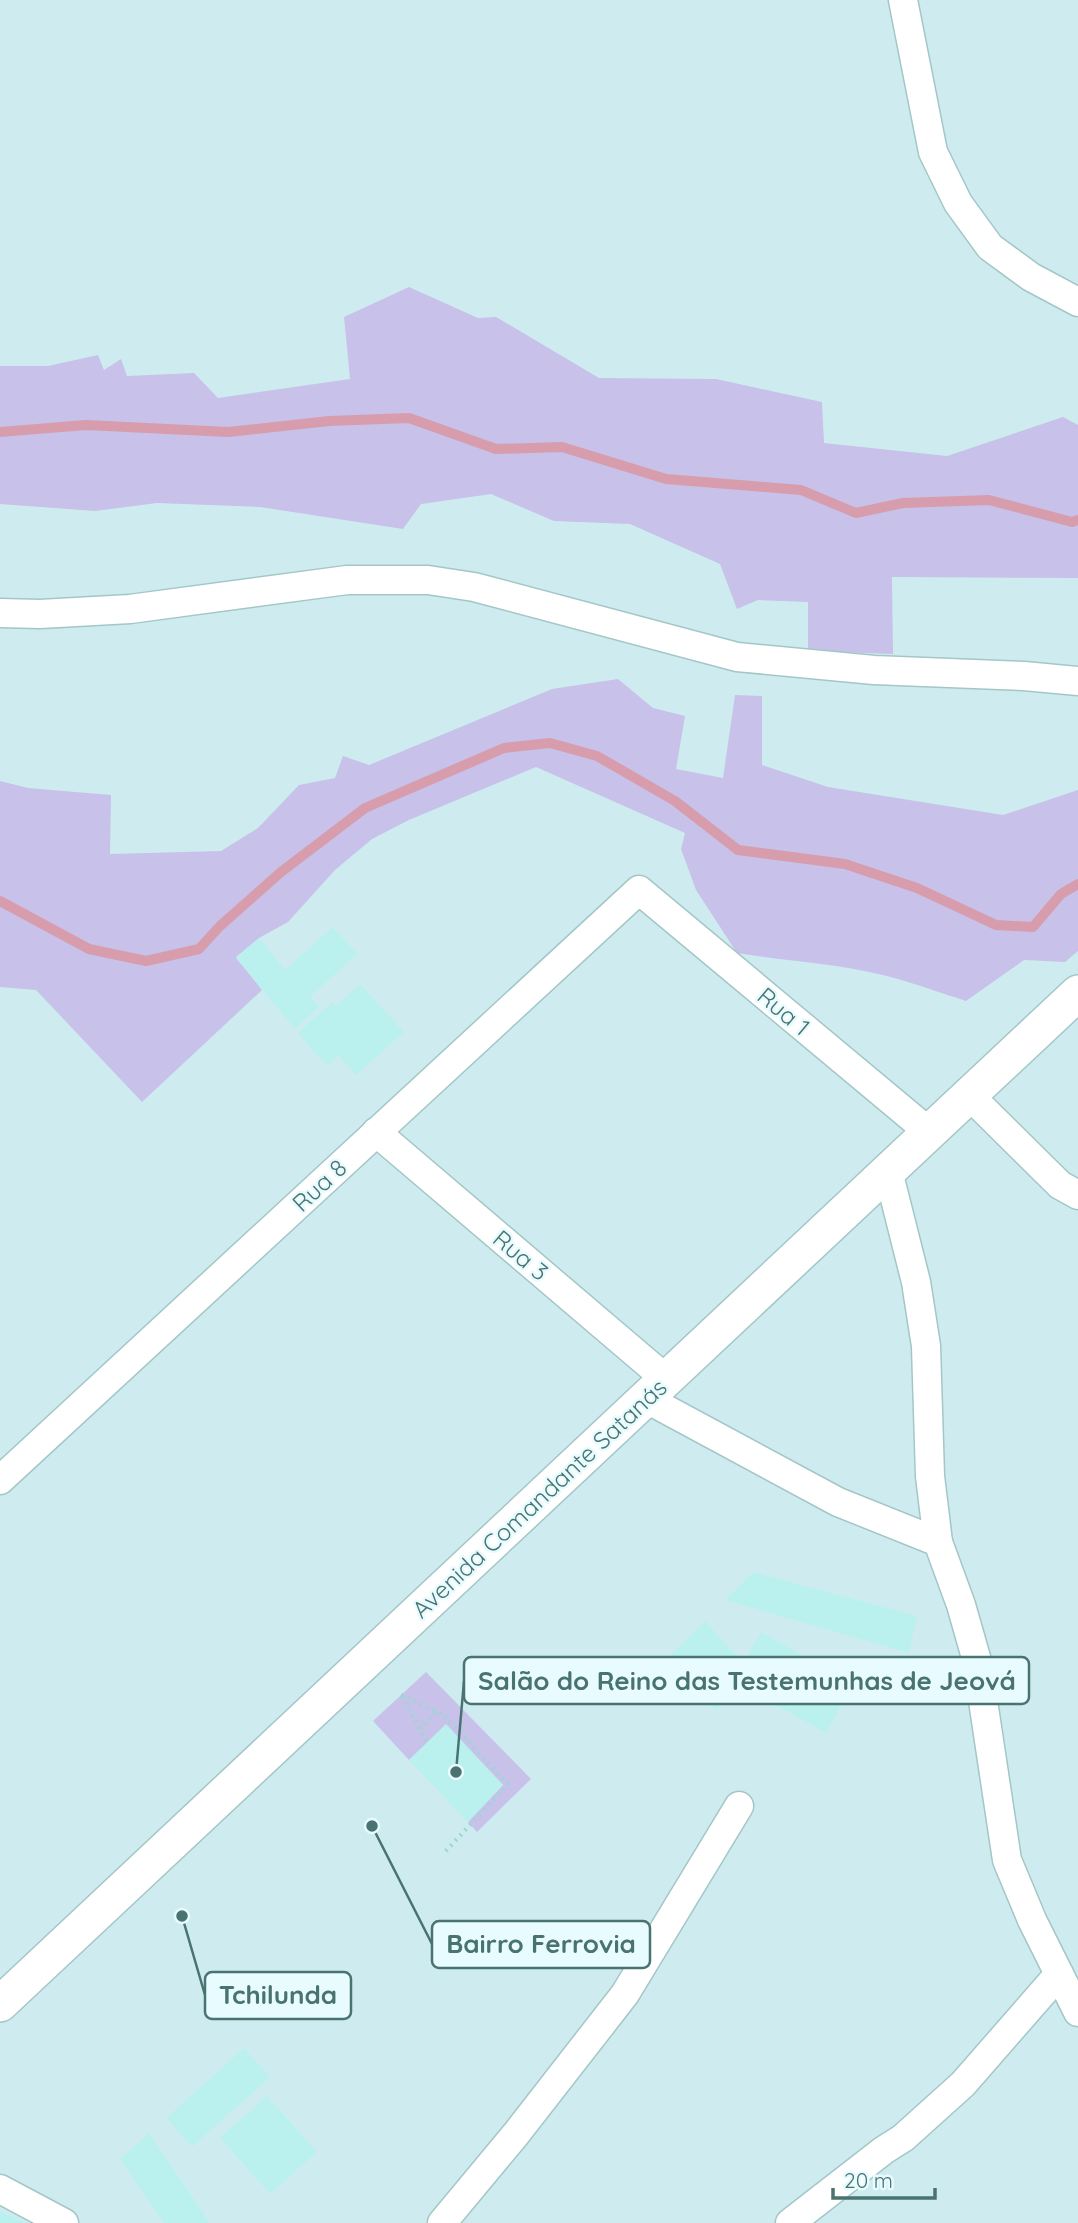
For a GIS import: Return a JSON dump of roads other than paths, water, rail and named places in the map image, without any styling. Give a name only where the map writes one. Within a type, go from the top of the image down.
[{"type":"street","points":[[903,0],[933,152],[958,203],[990,247],[1031,277],[1078,302]]},
{"type":"street","points":[[0,613],[40,614],[130,609],[347,580],[428,580],[474,587],[737,657],[874,670],[1078,681]]},
{"type":"street","name":"Rua 1","points":[[639,890],[929,1132]]},
{"type":"street","name":"Rua 8","points":[[0,1480],[639,890]]},
{"type":"street","name":"Avenida Comandante Satanás","points":[[0,2004],[1078,993]]},
{"type":"street","points":[[969,1095],[1060,1185],[1078,1195]]},
{"type":"street","name":"Rua 3","points":[[376,1132],[656,1389],[838,1502],[937,1542]]},
{"type":"street","points":[[888,1171],[916,1282],[926,1346],[930,1476],[937,1542],[961,1605],[977,1661],[1007,1860],[1032,1920],[1078,2012]]},
{"type":"street","points":[[442,2223],[516,2134],[625,1994],[739,1806]]},
{"type":"street","points":[[790,2223],[903,2138],[953,2093],[1059,1974]]},
{"type":"street","points":[[0,2189],[64,2223]]},
{"type":"waterway","points":[[0,432],[86,425],[228,432],[329,421],[409,418],[496,449],[562,447],[666,479],[801,490],[856,513],[903,503],[989,500],[1072,522],[1078,520]]},
{"type":"waterway","points":[[0,901],[89,949],[146,961],[199,949],[220,926],[281,872],[365,808],[504,748],[550,743],[597,756],[675,801],[738,850],[845,864],[917,888],[996,925],[1033,927],[1061,894],[1078,884]]},
{"type":"place","name":"Salão do Reino das Testemunhas de Jeová","points":[[456,1772]]},
{"type":"place","name":"Bairro Ferrovia","points":[[372,1826]]},
{"type":"place","name":"Tchilunda","points":[[182,1916]]}]
